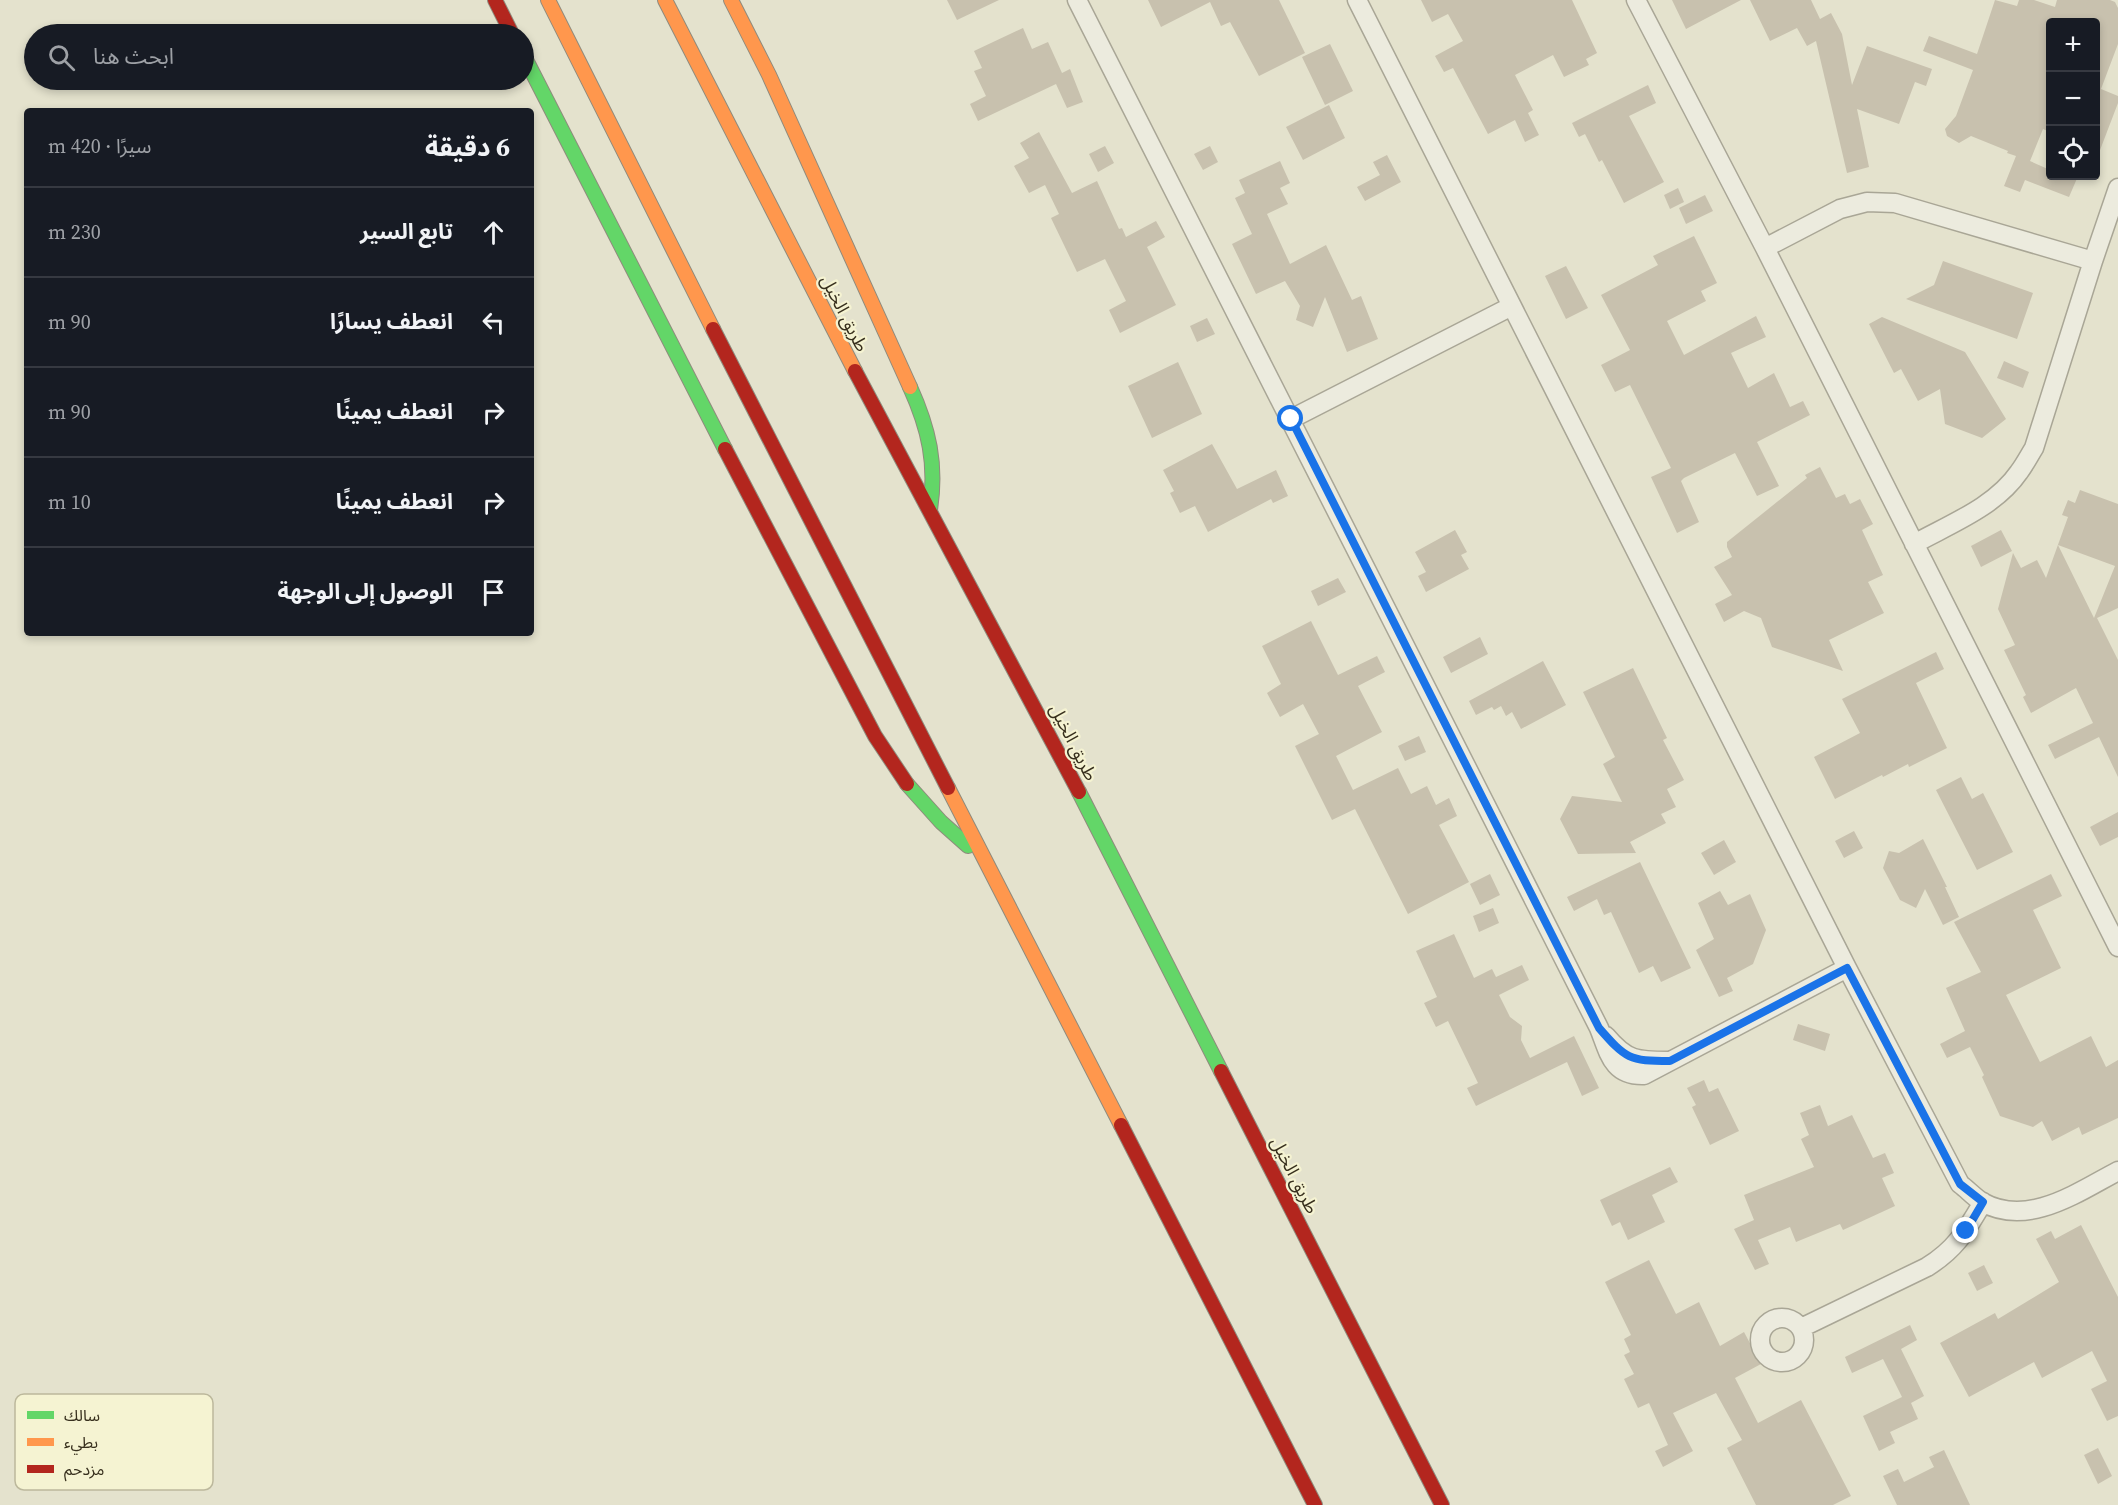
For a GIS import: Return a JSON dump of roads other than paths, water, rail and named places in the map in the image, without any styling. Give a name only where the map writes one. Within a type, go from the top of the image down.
[{"type":"highway","points":[[495,0],[507,24]]},
{"type":"highway","points":[[548,0],[698,300],[1315,1505]]},
{"type":"highway","name":"طريق الخيل","points":[[665,0],[830,321],[1069,772],[1442,1505]]},
{"type":"highway","points":[[731,0],[769,75],[923,416],[933,454],[934,492],[930,510]]},
{"type":"highway","points":[[534,76],[875,736],[921,802],[960,839],[981,855]]},
{"type":"street","points":[[1077,0],[1599,1028],[1613,1063],[1632,1076],[1644,1075],[1847,968]]},
{"type":"street","points":[[1358,0],[1847,968],[1960,1184],[1983,1202],[2009,1211],[2037,1210],[2118,1171]]},
{"type":"street","points":[[1636,0],[1766,248],[2118,947]]},
{"type":"street","points":[[1914,544],[1997,496],[2019,473],[2034,448],[2118,188]]},
{"type":"street","points":[[1766,248],[1840,209],[1867,202],[1895,203],[2093,261]]},
{"type":"street","points":[[1291,419],[1512,306]]},
{"type":"street","points":[[1801,1328],[1942,1258],[1956,1245],[1983,1202]]}]
